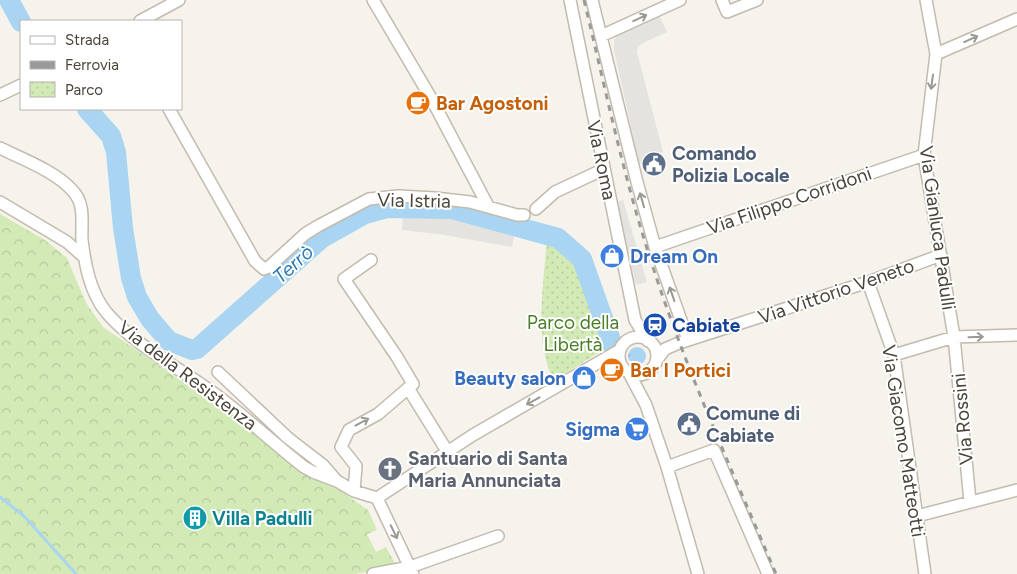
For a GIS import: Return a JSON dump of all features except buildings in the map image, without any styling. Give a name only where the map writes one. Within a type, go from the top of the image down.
[{"type":"street","points":[[142,20],[179,0]]},
{"type":"street","points":[[373,0],[431,98],[488,206]]},
{"type":"street","name":"Via Roma","points":[[570,0],[634,320],[650,342]]},
{"type":"street","points":[[592,0],[636,182],[655,247],[688,340]]},
{"type":"street","points":[[601,36],[680,0]]},
{"type":"street","points":[[722,0],[727,12],[757,0]]},
{"type":"street","name":"Via Gianluca Padulli","points":[[926,0],[936,54],[924,155],[954,337]]},
{"type":"street","points":[[936,54],[1017,18]]},
{"type":"street","points":[[0,95],[20,85]]},
{"type":"street","name":"Via Istria","points":[[170,110],[255,261],[264,269],[269,267],[304,234],[370,199],[398,196],[435,198],[488,206],[524,215]]},
{"type":"street","name":"Via della Resistenza","points":[[0,148],[56,177],[74,192],[80,201],[84,257],[90,280],[107,313],[120,326],[174,367],[217,396],[304,467],[337,481],[354,491],[377,498]]},
{"type":"street","name":"Via Filippo Corridoni","points":[[655,247],[924,155]]},
{"type":"street","points":[[536,208],[555,192],[604,169]]},
{"type":"street","points":[[0,202],[66,242],[84,257]]},
{"type":"street","name":"Via Vittorio Veneto","points":[[656,361],[665,349],[688,340],[868,282],[941,255]]},
{"type":"street","points":[[354,491],[356,466],[341,447],[349,430],[378,414],[413,384],[344,279],[371,260]]},
{"type":"street","name":"Via Giacomo Matteotti","points":[[868,282],[894,355],[925,574]]},
{"type":"street","name":"Via Roma","points":[[628,340],[634,320]]},
{"type":"street","points":[[894,355],[954,337],[1017,335]]},
{"type":"street","name":"Via Rossini","points":[[954,337],[970,501]]},
{"type":"street","points":[[411,570],[377,498],[447,451],[620,350],[628,340],[640,338],[650,342],[656,354],[656,361],[649,371],[644,386],[646,405]]},
{"type":"street","name":"Via Vittorio Veneto","points":[[650,342],[664,347],[673,346]]},
{"type":"street","points":[[620,350],[622,367],[630,373],[638,375],[649,371]]},
{"type":"street","points":[[218,372],[288,438],[323,465],[337,481]]},
{"type":"street","points":[[630,373],[646,405],[667,467],[698,574]]},
{"type":"street","points":[[408,388],[447,451]]},
{"type":"street","points":[[667,467],[714,450],[768,574]]},
{"type":"street","points":[[917,516],[1017,490]]},
{"type":"street","points":[[373,574],[411,570],[498,536]]},
{"type":"green space","points":[[0,214],[45,240],[67,258],[86,303],[103,327],[221,406],[282,453],[305,474],[338,489],[368,510],[377,530],[367,534],[376,552],[386,547],[397,567],[355,574],[0,574]]},
{"type":"green space","name":"Parco della Libertà","points":[[547,239],[566,250],[582,266],[610,346],[554,380],[548,365],[542,330],[542,292]]},
{"type":"shaded area","points":[[659,15],[667,32],[643,43],[638,47],[637,52],[663,152],[639,163],[614,50],[614,41],[617,34]]},
{"type":"shaded area","points":[[623,200],[647,282],[636,285],[616,202]]},
{"type":"shaded area","points":[[403,214],[447,217],[515,233],[512,247],[445,235],[402,230]]},
{"type":"water","points":[[637,347],[643,350],[646,356],[643,362],[637,365],[631,362],[628,356],[631,350]]},
{"type":"waterway","name":"Terrò","points":[[9,0],[20,20]]},
{"type":"waterway","name":"Terrò","points":[[88,110],[111,136],[116,152],[123,228],[131,278],[137,297],[150,319],[169,341],[192,350],[197,349],[322,238],[365,214],[387,208],[452,209],[558,238],[582,259],[613,346]]},
{"type":"waterway","points":[[0,497],[25,517],[76,574]]},
{"type":"railway","points":[[584,0],[632,196],[664,301],[710,419],[776,574]]},
{"type":"place","name":"Bar Agostoni","points":[[418,103]]},
{"type":"place","name":"Comando Polizia Locale","points":[[654,164]]},
{"type":"place","name":"Dream On","points":[[612,256]]},
{"type":"place","name":"Cabiate","points":[[655,325]]},
{"type":"place","name":"Bar I Portici","points":[[612,370]]},
{"type":"place","name":"Beauty salon","points":[[584,378]]},
{"type":"place","name":"Comune di Cabiate","points":[[689,424]]},
{"type":"place","name":"Sigma","points":[[637,429]]},
{"type":"place","name":"Santuario di Santa Maria Annunciata","points":[[390,469]]},
{"type":"place","name":"Villa Padulli","points":[[195,518]]}]
